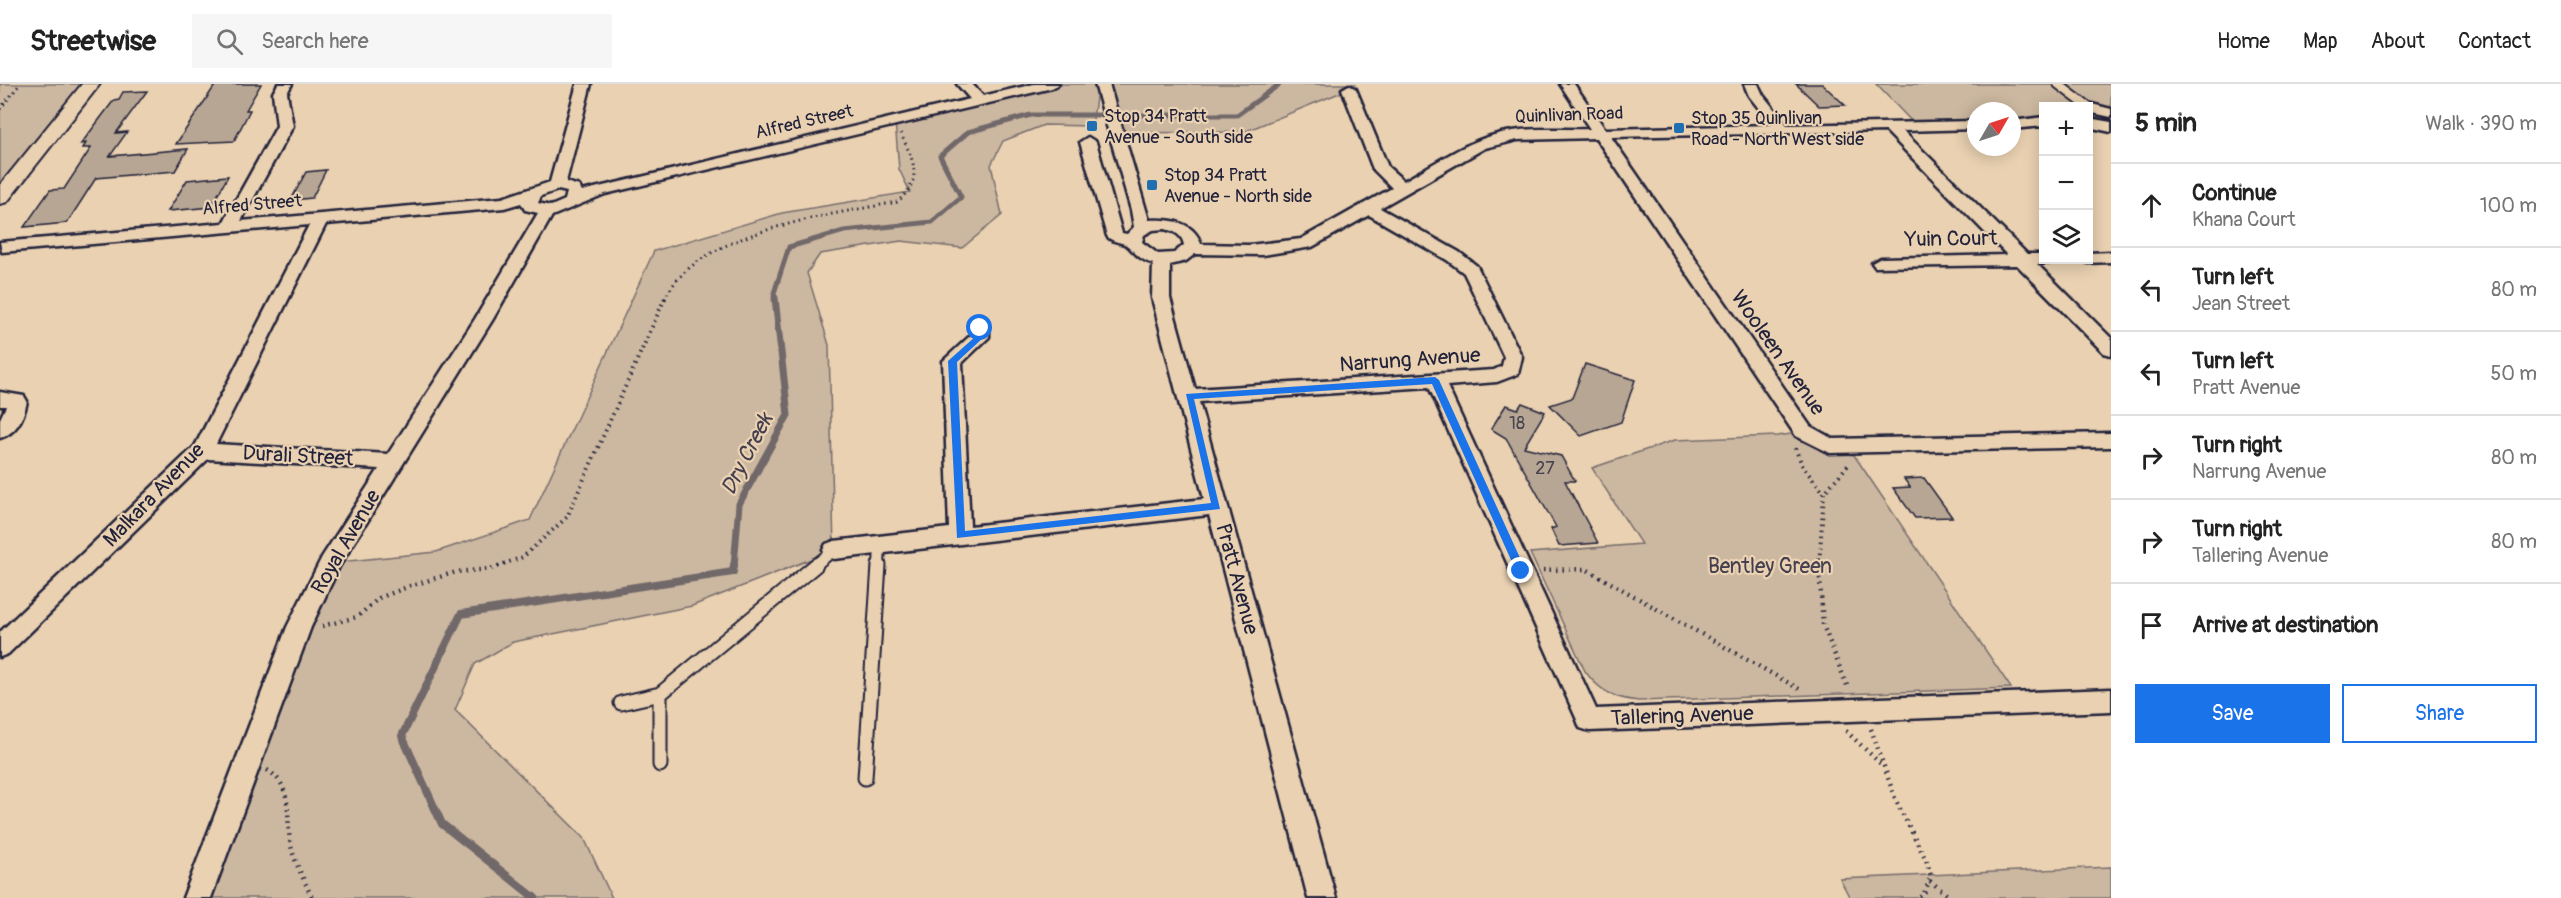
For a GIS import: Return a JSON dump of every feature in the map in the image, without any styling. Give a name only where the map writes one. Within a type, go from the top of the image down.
[{"type":"street","points":[[0,198],[91,84]]},
{"type":"street","points":[[230,227],[285,126],[280,93],[285,84]]},
{"type":"street","points":[[538,204],[556,185],[584,84]]},
{"type":"street","points":[[964,84],[980,101]]},
{"type":"street","name":"Alfred Street","points":[[1,247],[504,203],[566,207],[574,194],[600,190],[1052,84]]},
{"type":"street","points":[[1088,142],[1115,236],[1145,232],[1180,228],[1190,235],[1193,241],[1191,248],[1178,258],[1162,259],[1142,254],[1145,232],[1138,203],[1114,133],[1102,84]]},
{"type":"street","name":"Wooleen Avenue","points":[[1567,84],[1803,431],[1830,446],[2111,440]]},
{"type":"street","points":[[1751,84],[1756,96],[1784,130]]},
{"type":"street","points":[[1349,89],[1381,169],[1403,189]]},
{"type":"street","points":[[2093,108],[2111,113]]},
{"type":"street","points":[[2021,123],[2039,121]]},
{"type":"street","points":[[2093,123],[2111,126]]},
{"type":"street","name":"Quinlivan Road","points":[[1191,248],[1227,252],[1277,250],[1306,243],[1480,145],[1498,138],[1967,125]]},
{"type":"street","points":[[1890,127],[2111,349]]},
{"type":"street","points":[[556,185],[574,194]]},
{"type":"street","name":"Royal Avenue","points":[[197,898],[299,627],[330,563],[484,320],[538,204]]},
{"type":"street","name":"Narrung Avenue","points":[[1189,396],[1497,376],[1511,369],[1513,357],[1471,270],[1453,256],[1369,208]]},
{"type":"street","name":"Malkara Avenue","points":[[0,647],[202,451],[320,219]]},
{"type":"street","points":[[2093,258],[2111,257]]},
{"type":"street","name":"Pratt Avenue","points":[[1162,259],[1161,298],[1322,898]]},
{"type":"street","name":"Yuin Court","points":[[1881,263],[2039,259]]},
{"type":"street","points":[[960,536],[952,361],[980,337],[980,328]]},
{"type":"street","name":"Tallering Avenue","points":[[1435,380],[1589,720],[1861,724],[2111,700]]},
{"type":"street","points":[[0,399],[17,401],[14,416],[0,431]]},
{"type":"street","name":"Durali Street","points":[[202,451],[394,462]]},
{"type":"street","points":[[834,550],[1217,506]]},
{"type":"lane","points":[[2058,84],[2083,102]]},
{"type":"lane","points":[[865,778],[880,545]]},
{"type":"lane","points":[[621,703],[660,694],[834,550]]},
{"type":"lane","points":[[660,694],[660,765]]},
{"type":"path","points":[[0,109],[20,84]]},
{"type":"path","points":[[299,627],[330,625],[357,617],[379,598],[410,586],[456,572],[490,569],[523,557],[567,517],[671,285],[686,269],[709,253],[735,240],[778,227],[897,202],[910,192],[915,180],[915,167],[895,121]]},
{"type":"path","points":[[1800,444],[1791,440],[1803,467],[1824,493]]},
{"type":"path","points":[[1837,691],[1849,690],[1829,642],[1820,606],[1819,540],[1824,493],[1854,458]]},
{"type":"path","points":[[1521,571],[1586,569],[1802,691]]},
{"type":"path","points":[[1883,766],[1844,729],[1861,724],[1883,766],[1896,801],[1927,862],[1930,881],[1922,897]]},
{"type":"path","points":[[248,763],[274,772],[284,787],[291,845],[312,898]]},
{"type":"path","points":[[1930,881],[1951,898]]},
{"type":"green space","points":[[0,84],[91,84],[0,198]]},
{"type":"green space","points":[[1051,84],[1098,84],[1092,126],[1044,125],[1003,141],[991,165],[1002,215],[962,248],[901,241],[820,254],[807,273],[829,345],[834,550],[692,606],[513,642],[475,664],[455,710],[584,838],[612,898],[197,898],[330,563],[436,552],[530,520],[654,251],[782,213],[910,192],[899,169],[895,121]]},
{"type":"green space","points":[[1102,84],[1355,84],[1349,89],[1244,132],[1115,133]]},
{"type":"green space","points":[[1876,84],[2111,84],[2111,119],[2093,119],[2093,102],[2039,102],[2039,121],[2021,122],[2021,102],[1967,102],[1967,124],[1917,127]]},
{"type":"green space","name":"Bentley Green","points":[[1798,433],[1830,451],[1854,455],[2011,688],[1639,701],[1608,693],[1590,678],[1530,553],[1641,544],[1592,468],[1675,440],[1777,436]]},
{"type":"green space","points":[[2111,867],[2111,898],[1850,898],[1840,879]]},
{"type":"building","points":[[216,84],[261,84],[246,110],[250,110],[234,141],[176,144]]},
{"type":"building","points":[[1796,84],[1822,84],[1845,105],[1819,106]]},
{"type":"building","points":[[147,91],[116,133],[127,132],[110,156],[188,149],[175,171],[96,178],[67,223],[24,227],[50,190],[64,189],[91,148],[83,148],[86,143],[81,144],[114,100],[119,99],[123,92]]},
{"type":"building","points":[[326,170],[312,198],[291,200],[306,172]]},
{"type":"building","points":[[228,176],[211,207],[168,211],[187,180]]},
{"type":"building","points":[[1585,364],[1635,380],[1621,422],[1581,436],[1550,405],[1572,398]]},
{"type":"building","points":[[1522,403],[1545,412],[1524,447],[1561,456],[1575,481],[1565,481],[1598,543],[1559,546],[1551,529],[1556,527],[1506,438],[1491,429],[1506,405],[1518,409]]},
{"type":"building","points":[[1924,478],[1952,517],[1915,518],[1893,488],[1910,487],[1904,479]]},
{"type":"waterway","name":"Dry Creek","points":[[775,299],[774,293],[789,247],[844,231],[932,222],[961,197],[940,156],[968,132],[1031,115],[1237,115],[1280,84]]},
{"type":"waterway","name":"Dry Creek","points":[[734,566],[739,504],[788,415],[775,298]]},
{"type":"waterway","name":"Dry Creek","points":[[535,898],[442,824],[402,736],[461,614],[733,572],[734,565]]},
{"type":"place","name":"Stop 34 Pratt Avenue - South side","points":[[1092,126]]},
{"type":"place","name":"Stop 35 Quinlivan Road - North West side","points":[[1679,128]]},
{"type":"place","name":"Stop 34 Pratt Avenue - North side","points":[[1152,185]]},
{"type":"route","points":[[980,328],[980,337],[952,361],[960,536],[1217,506],[1189,396],[1435,380],[1521,571]]}]
